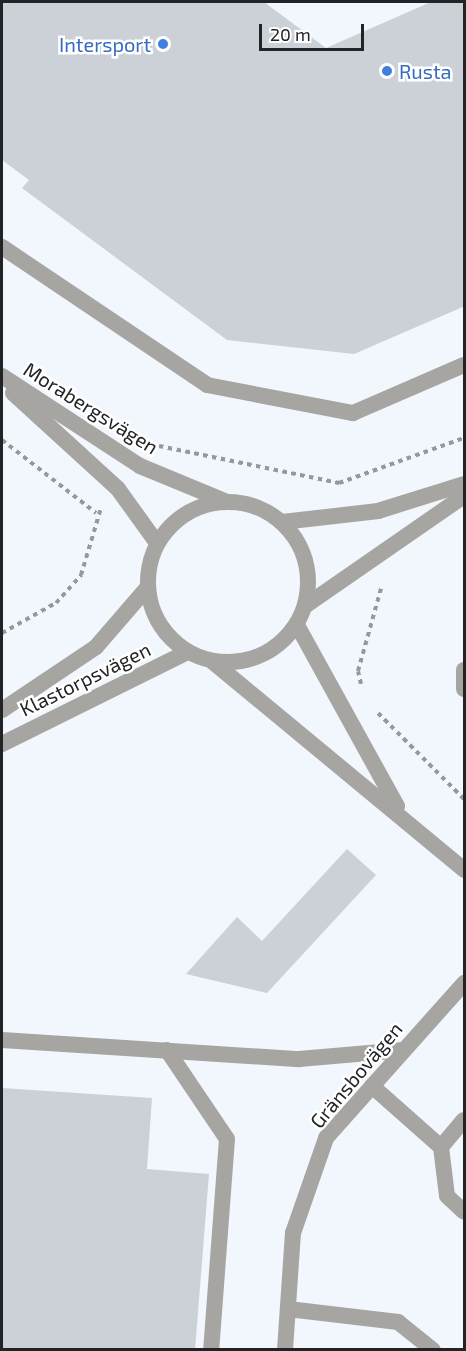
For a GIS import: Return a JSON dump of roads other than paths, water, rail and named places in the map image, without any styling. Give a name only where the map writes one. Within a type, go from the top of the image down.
[{"type":"street","points":[[2,247],[207,385],[353,413],[465,365]]},
{"type":"street","name":"Morabergsvägen","points":[[2,376],[140,466],[226,502]]},
{"type":"street","name":"Morabergsvägen","points":[[2,383],[118,489],[157,543]]},
{"type":"street","points":[[282,522],[353,515],[465,484]]},
{"type":"street","points":[[305,606],[465,496]]},
{"type":"street","points":[[213,662],[240,662],[267,653],[297,625],[305,606],[305,561],[282,522],[256,507],[226,502],[183,515],[157,543],[147,588],[165,635],[187,652],[213,662],[400,812],[465,870]]},
{"type":"street","name":"Klastorpsvägen","points":[[2,710],[96,647],[147,588]]},
{"type":"street","points":[[297,625],[400,812]]},
{"type":"street","name":"Klastorpsvägen","points":[[2,744],[187,652]]},
{"type":"street","points":[[465,670],[465,689]]},
{"type":"street","name":"Gränsbovägen","points":[[284,1349],[293,1233],[326,1138],[465,983]]},
{"type":"street","points":[[2,1040],[298,1059],[404,1050]]},
{"type":"street","points":[[166,1050],[226,1139],[211,1350]]},
{"type":"street","points":[[372,1086],[441,1147],[447,1196],[465,1212]]},
{"type":"street","points":[[441,1147],[465,1120]]},
{"type":"street","points":[[288,1309],[398,1322],[433,1350]]},
{"type":"place","name":"Intersport","points":[[163,44]]},
{"type":"place","name":"Rusta","points":[[387,71]]}]
